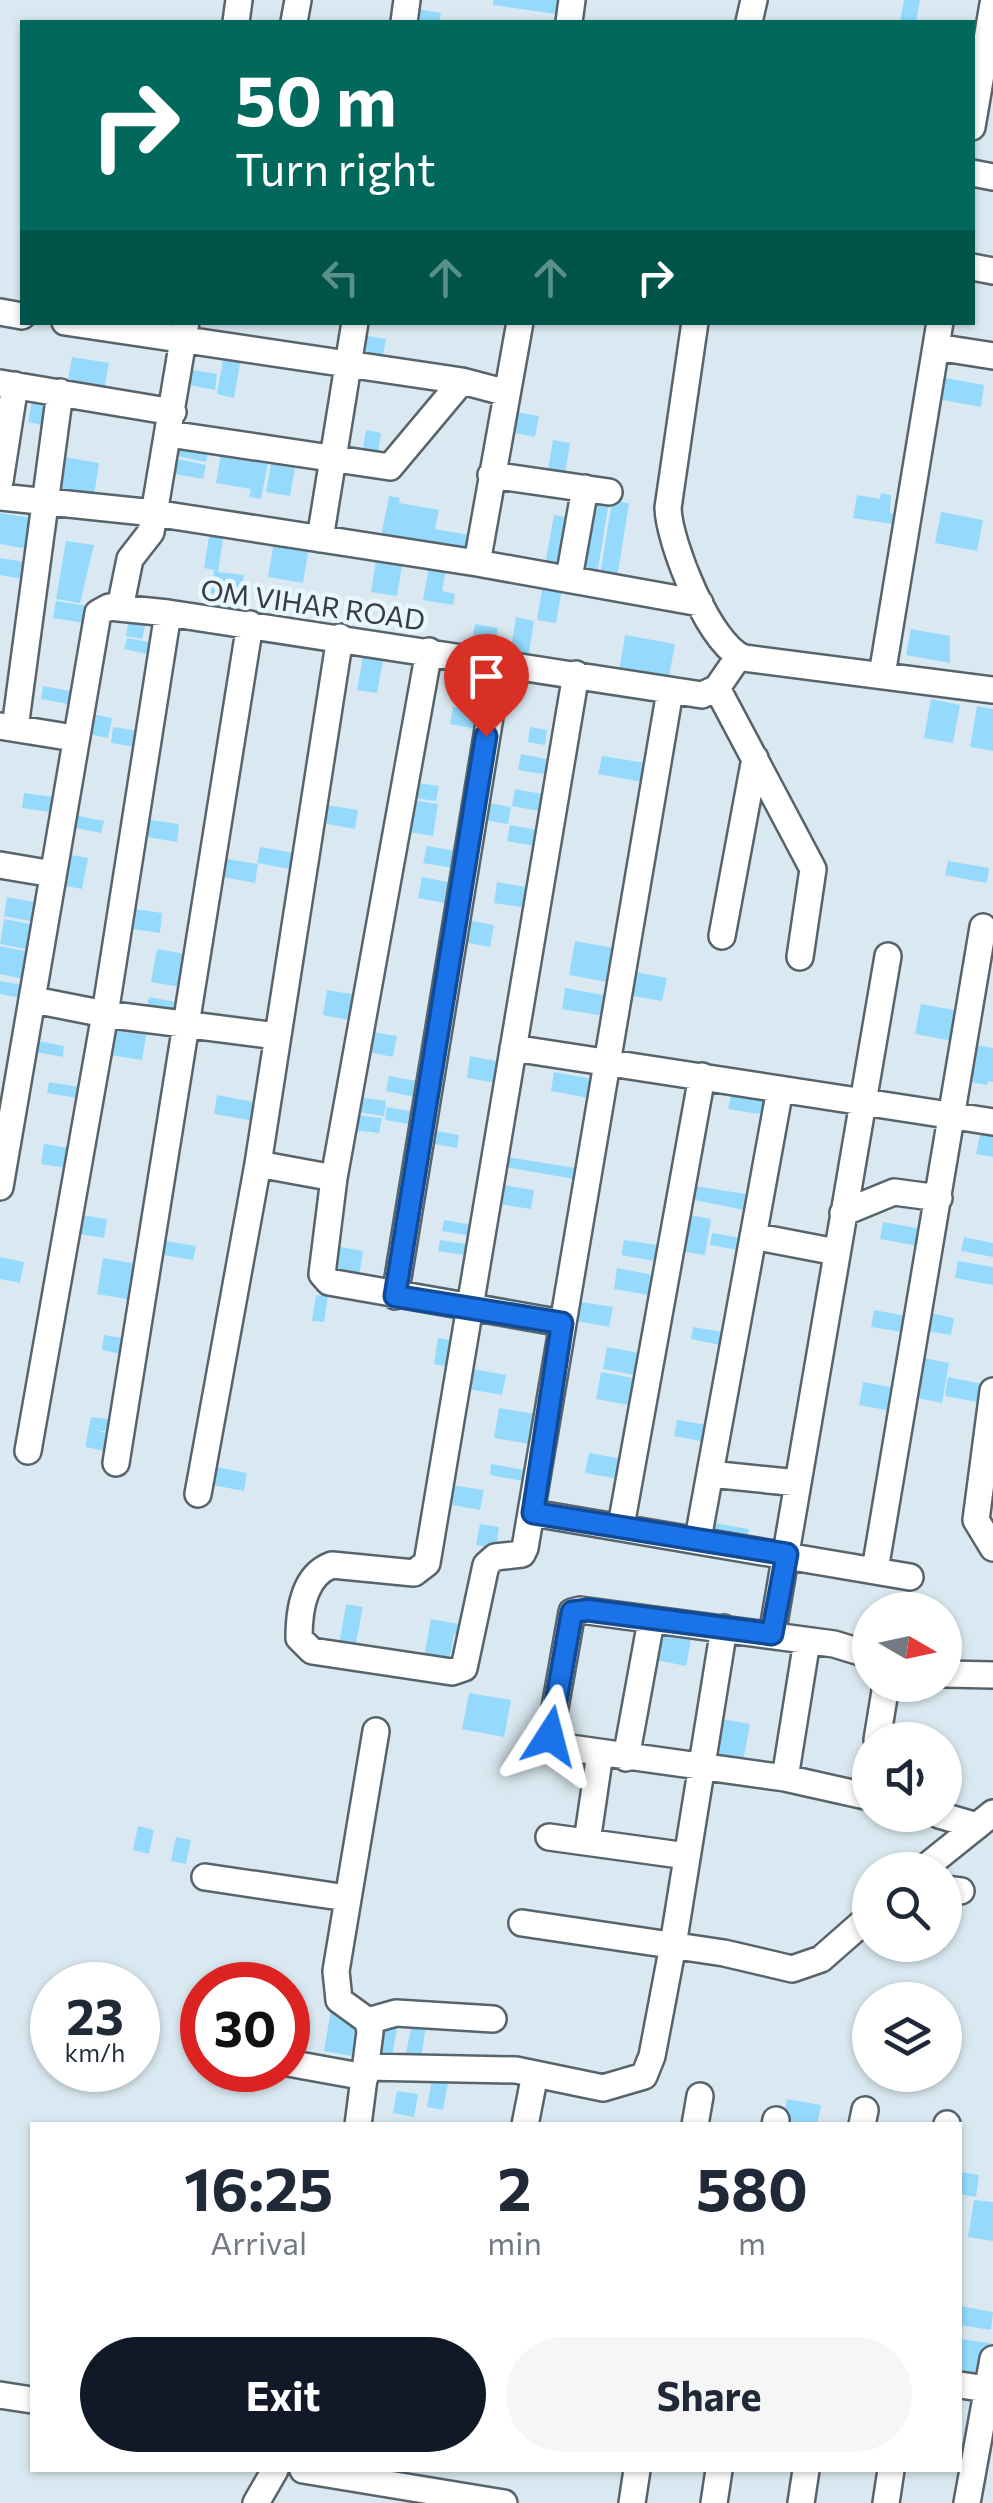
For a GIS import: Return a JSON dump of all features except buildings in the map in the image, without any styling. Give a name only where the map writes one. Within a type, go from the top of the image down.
[{"type":"street","points":[[976,82],[993,4]]},
{"type":"street","points":[[101,325],[185,332],[348,367],[462,381],[507,393]]},
{"type":"street","points":[[320,539],[355,325]]},
{"type":"street","points":[[477,563],[519,325]]},
{"type":"street","points":[[696,325],[668,508],[672,543],[700,603],[729,650],[738,656],[993,690]]},
{"type":"street","points":[[0,1187],[10,1073],[34,1000],[74,738],[109,610],[130,559],[148,540],[185,332]]},
{"type":"street","points":[[882,675],[938,335],[993,356]]},
{"type":"street","points":[[0,481],[7,384],[60,392],[171,423],[332,460],[390,467],[462,381]]},
{"type":"street","points":[[60,392],[46,502],[7,727],[74,738]]},
{"type":"street","points":[[491,475],[597,490],[569,578]]},
{"type":"street","points":[[0,497],[154,513],[569,578],[700,603]]},
{"type":"street","name":"OM VIHAR ROAD","points":[[109,610],[250,624],[670,691],[702,695],[718,688]]},
{"type":"street","points":[[28,1451],[105,1014],[168,613]]},
{"type":"street","points":[[116,1463],[250,624]]},
{"type":"street","points":[[198,1494],[258,1164],[340,637]]},
{"type":"street","points":[[429,651],[334,1178],[324,1280],[395,1296],[562,1323]]},
{"type":"street","points":[[738,656],[718,688],[814,869],[800,957]]},
{"type":"street","points":[[395,1296],[499,662]]},
{"type":"street","points":[[576,674],[427,1563],[414,1573],[332,1564],[321,1569],[306,1592],[302,1644],[330,1655],[452,1672],[464,1668],[486,1566],[495,1557],[522,1554],[533,1513],[670,691]]},
{"type":"street","points":[[722,936],[755,758]]},
{"type":"street","points":[[0,866],[53,874]]},
{"type":"street","points":[[874,1570],[983,928]]},
{"type":"street","points":[[772,1634],[888,956]]},
{"type":"street","points":[[34,1000],[105,1014],[277,1036]]},
{"type":"street","points":[[513,1048],[993,1122]]},
{"type":"street","points":[[620,1526],[702,1076]]},
{"type":"street","points":[[698,1539],[780,1088]]},
{"type":"street","points":[[258,1164],[334,1178]]},
{"type":"street","points":[[843,1214],[894,1192],[939,1198]]},
{"type":"street","points":[[753,1236],[836,1252]]},
{"type":"street","points":[[993,1391],[976,1520],[993,1548]]},
{"type":"street","points":[[710,1474],[798,1483]]},
{"type":"street","points":[[533,1513],[910,1577]]},
{"type":"street","points":[[852,1651],[772,1634],[588,1610],[572,1612],[550,1736],[552,1744],[613,1756],[701,1765],[852,1790]]},
{"type":"street","points":[[587,1842],[651,1621]]},
{"type":"street","points":[[310,2066],[365,2072],[535,2074],[603,2088],[644,2076],[652,2056],[673,1945],[724,1628]]},
{"type":"street","points":[[785,1778],[807,1641]]},
{"type":"street","points":[[962,1674],[993,1675]]},
{"type":"street","points":[[376,1731],[335,1990],[344,2006],[368,2021],[396,2013],[493,2019]]},
{"type":"street","points":[[945,1852],[985,1820]]},
{"type":"street","points":[[549,1837],[687,1856]]},
{"type":"street","points":[[205,1877],[347,1898]]},
{"type":"street","points":[[522,1923],[673,1945],[792,1969],[821,1959],[852,1932]]},
{"type":"street","points":[[358,2122],[368,2021]]},
{"type":"street","points":[[526,2122],[535,2074]]},
{"type":"street","points":[[695,2122],[700,2096]]},
{"type":"street","points":[[966,2503],[993,2359]]},
{"type":"street","points":[[962,2385],[990,2390]]},
{"type":"street","points":[[0,2395],[30,2400]]},
{"type":"street","points":[[256,2503],[274,2472]]},
{"type":"street","points":[[314,2472],[504,2503]]},
{"type":"street","points":[[632,2503],[637,2472]]},
{"type":"street","points":[[714,2503],[719,2472]]},
{"type":"street","points":[[802,2503],[806,2472]]},
{"type":"street","points":[[886,2503],[891,2472]]},
{"type":"route","points":[[486,736],[395,1296],[562,1323],[533,1513],[787,1554],[772,1634],[588,1610],[572,1612],[550,1736]]}]
